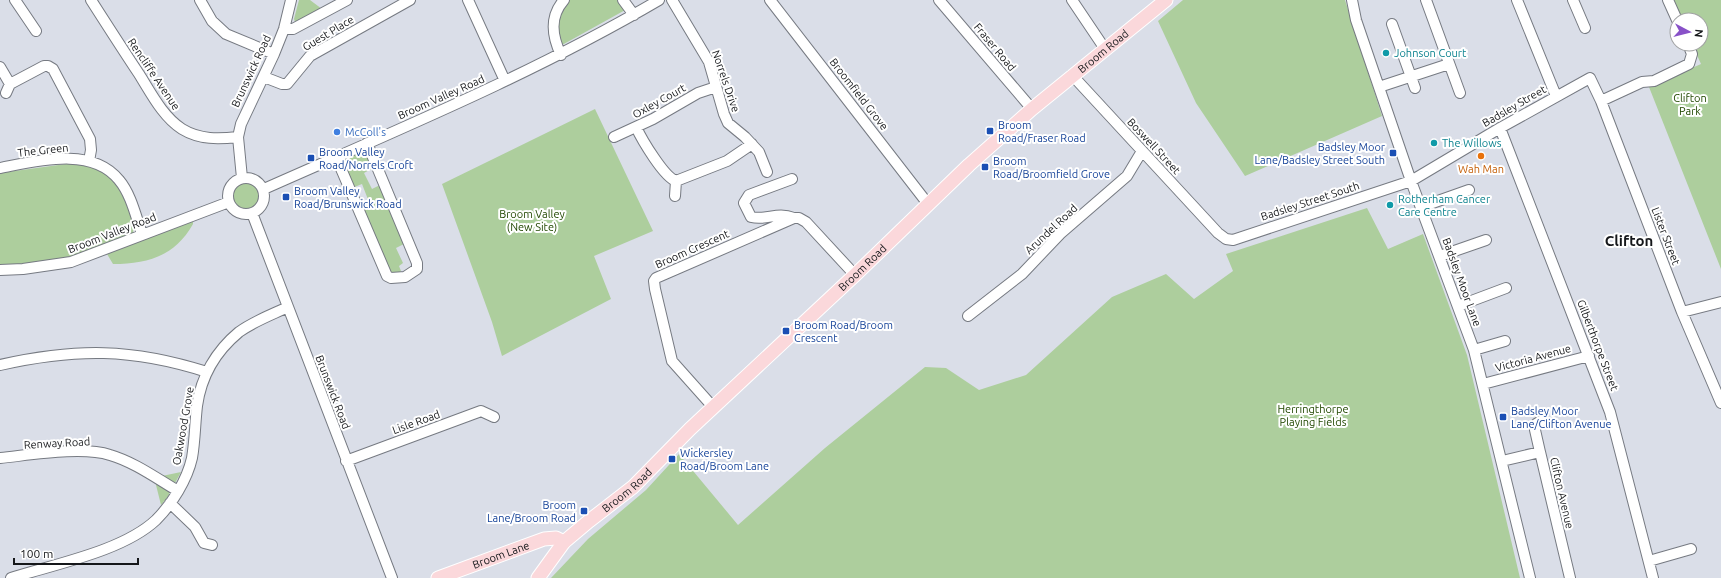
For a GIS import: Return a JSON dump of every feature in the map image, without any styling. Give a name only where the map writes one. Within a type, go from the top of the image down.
[{"type":"main road","name":"Broom Road","points":[[538,578],[564,542],[633,487],[713,407],[855,275],[928,204],[1032,109],[1166,0]]},
{"type":"main road","name":"Broom Lane","points":[[438,578],[544,539],[556,538],[564,542]]},
{"type":"street","points":[[15,0],[36,31]]},
{"type":"street","name":"Rencliffe Avenue","points":[[91,0],[159,106],[173,122],[182,129],[200,137],[211,139],[238,137]]},
{"type":"street","points":[[200,0],[212,21],[226,34],[274,54]]},
{"type":"street","name":"Brunswick Road","points":[[242,178],[238,137],[244,114],[274,54],[284,29],[291,0]]},
{"type":"street","points":[[284,29],[293,29],[347,0]]},
{"type":"street","name":"Guest Place","points":[[264,76],[282,84],[287,84],[310,56],[410,0]]},
{"type":"street","points":[[468,0],[505,81]]},
{"type":"street","points":[[561,55],[556,44],[553,30],[556,13],[564,0]]},
{"type":"street","points":[[623,0],[634,15]]},
{"type":"street","name":"Broom Valley Road","points":[[264,189],[336,158],[561,55],[659,0]]},
{"type":"street","name":"Norrels Drive","points":[[672,0],[704,52],[728,123],[752,144],[763,160],[767,172]]},
{"type":"street","name":"Broomfield Grove","points":[[770,0],[928,204]]},
{"type":"street","name":"Fraser Road","points":[[939,0],[1032,109]]},
{"type":"street","points":[[1072,0],[1105,49]]},
{"type":"street","points":[[1426,0],[1460,93]]},
{"type":"street","points":[[1517,0],[1556,96]]},
{"type":"street","points":[[1573,0],[1585,28]]},
{"type":"street","points":[[1668,0],[1673,12]]},
{"type":"street","name":"Badsley Moor Lane","points":[[1355,1],[1356,20],[1411,181],[1474,350],[1484,384],[1530,578]]},
{"type":"street","points":[[1392,24],[1415,88]]},
{"type":"street","points":[[1601,101],[1642,82],[1654,81],[1689,64],[1691,52]]},
{"type":"street","points":[[1379,87],[1449,64]]},
{"type":"street","points":[[1,71],[8,88],[44,66],[48,66],[53,70],[90,139],[91,150],[89,161]]},
{"type":"street","name":"Boswell Street","points":[[1072,76],[1218,232]]},
{"type":"street","name":"Lister Street","points":[[1590,78],[1601,101],[1682,312],[1721,403]]},
{"type":"street","name":"Badsley Street","points":[[1411,181],[1500,128],[1590,78]]},
{"type":"street","name":"Oxley Court","points":[[614,137],[636,127],[698,93],[716,87]]},
{"type":"street","points":[[636,127],[646,147],[669,177],[676,181]]},
{"type":"street","name":"Gilberthorpe Street","points":[[1500,128],[1610,412],[1653,578]]},
{"type":"street","points":[[336,158],[387,276],[392,278],[405,277],[417,268],[417,263],[367,143]]},
{"type":"street","points":[[676,181],[727,161],[752,144]]},
{"type":"street","name":"Arundel Road","points":[[968,316],[1022,274],[1060,234],[1127,176],[1142,151]]},
{"type":"street","name":"The Green","points":[[0,168],[64,159],[89,161],[108,170],[120,181],[128,196],[142,234]]},
{"type":"street","points":[[248,177],[258,181],[264,189],[264,201],[258,211],[252,213],[241,213],[231,207],[229,202],[229,189],[236,180],[242,178],[248,177]]},
{"type":"street","points":[[792,179],[748,195],[744,203],[751,217],[762,218],[784,214],[794,218],[799,218],[806,222],[855,275]]},
{"type":"street","points":[[675,196],[676,181]]},
{"type":"street","name":"Badsley Street South","points":[[1218,232],[1226,239],[1232,240],[1411,181]]},
{"type":"street","points":[[1421,206],[1469,190]]},
{"type":"street","name":"Broom Valley Road","points":[[0,270],[23,269],[71,262],[106,250],[142,234],[229,202]]},
{"type":"street","name":"Brunswick Road","points":[[252,213],[392,578]]},
{"type":"street","name":"Broom Crescent","points":[[713,407],[672,360],[654,281],[662,274],[794,218]]},
{"type":"street","points":[[1440,256],[1486,240]]},
{"type":"street","points":[[1458,306],[1506,288]]},
{"type":"street","points":[[1682,312],[1721,302]]},
{"type":"street","name":"Oakwood Grove","points":[[16,577],[127,540],[156,519],[178,491],[192,458],[197,406],[206,372],[217,356],[239,333],[257,321],[288,307]]},
{"type":"street","points":[[1474,350],[1505,341]]},
{"type":"street","points":[[0,365],[40,356],[95,352],[122,353],[153,358],[206,372]]},
{"type":"street","name":"Victoria Avenue","points":[[1484,384],[1589,356]]},
{"type":"street","name":"Lisle Road","points":[[346,461],[481,411],[494,417]]},
{"type":"street","points":[[1540,452],[1535,430],[1536,424],[1541,421]]},
{"type":"street","name":"Renway Road","points":[[0,458],[77,452],[109,454],[178,491]]},
{"type":"street","name":"Clifton Avenue","points":[[1502,461],[1540,452],[1570,578]]},
{"type":"street","points":[[170,503],[195,527],[204,543],[212,545]]},
{"type":"street","points":[[1649,560],[1691,549]]},
{"type":"green space","points":[[299,0],[310,0],[322,9],[295,22],[294,19]]},
{"type":"green space","points":[[570,0],[619,0],[627,9],[562,45],[558,33],[559,22],[563,10]]},
{"type":"green space","points":[[1183,0],[1345,0],[1382,116],[1245,176],[1196,103],[1158,21]]},
{"type":"green space","name":"Clifton Park","points":[[1671,0],[1721,0],[1721,269],[1649,87],[1701,64],[1696,52],[1709,52],[1709,12],[1677,12]]},
{"type":"green space","name":"Broom Valley (New Site)","points":[[595,109],[653,231],[594,256],[611,299],[502,356],[492,322],[442,184]]},
{"type":"green space","points":[[362,151],[365,152],[373,168],[364,173],[372,189],[380,185],[406,243],[396,248],[403,263],[399,266],[401,271],[397,274],[391,274],[360,206],[369,202],[362,184],[352,188],[342,160]]},
{"type":"green space","points":[[73,163],[101,171],[113,181],[123,196],[133,216],[133,233],[86,252],[69,257],[50,261],[0,264],[0,173]]},
{"type":"green space","points":[[246,181],[252,182],[256,185],[259,189],[259,201],[256,205],[252,208],[246,209],[240,208],[236,205],[233,201],[232,195],[233,189],[236,185],[240,182]]},
{"type":"green space","name":"Herringthorpe Playing Fields","points":[[1367,208],[1388,249],[1423,234],[1467,355],[1520,578],[551,578],[588,539],[646,490],[679,454],[738,525],[825,448],[925,367],[946,368],[979,390],[1026,375],[1112,297],[1166,274],[1194,299],[1233,271],[1226,254]]},
{"type":"green space","points":[[193,221],[193,224],[186,235],[178,244],[169,251],[149,260],[126,264],[113,264],[107,254]]},
{"type":"green space","points":[[181,472],[167,498],[161,505],[156,485],[162,476]]},
{"type":"place","name":"Johnson Court","points":[[1386,53]]},
{"type":"place","name":"Broom Road/Fraser Road","points":[[990,131]]},
{"type":"place","name":"McColl's","points":[[337,132]]},
{"type":"place","name":"The Willows","points":[[1434,143]]},
{"type":"place","name":"Badsley Moor Lane/Badsley Street South","points":[[1393,153]]},
{"type":"place","name":"Wah Man","points":[[1481,156]]},
{"type":"place","name":"Broom Valley Road/Norrels Croft","points":[[311,158]]},
{"type":"place","name":"Broom Road/Broomfield Grove","points":[[985,167]]},
{"type":"place","name":"Broom Valley Road/Brunswick Road","points":[[286,197]]},
{"type":"place","name":"Rotherham Cancer Care Centre","points":[[1390,205]]},
{"type":"place","name":"Broom Road/Broom Crescent","points":[[786,331]]},
{"type":"place","name":"Badsley Moor Lane/Clifton Avenue","points":[[1503,417]]},
{"type":"place","name":"Wickersley Road/Broom Lane","points":[[672,459]]},
{"type":"place","name":"Broom Lane/Broom Road","points":[[584,511]]},
{"type":"district","name":"Clifton","points":[[1629,240]]}]
